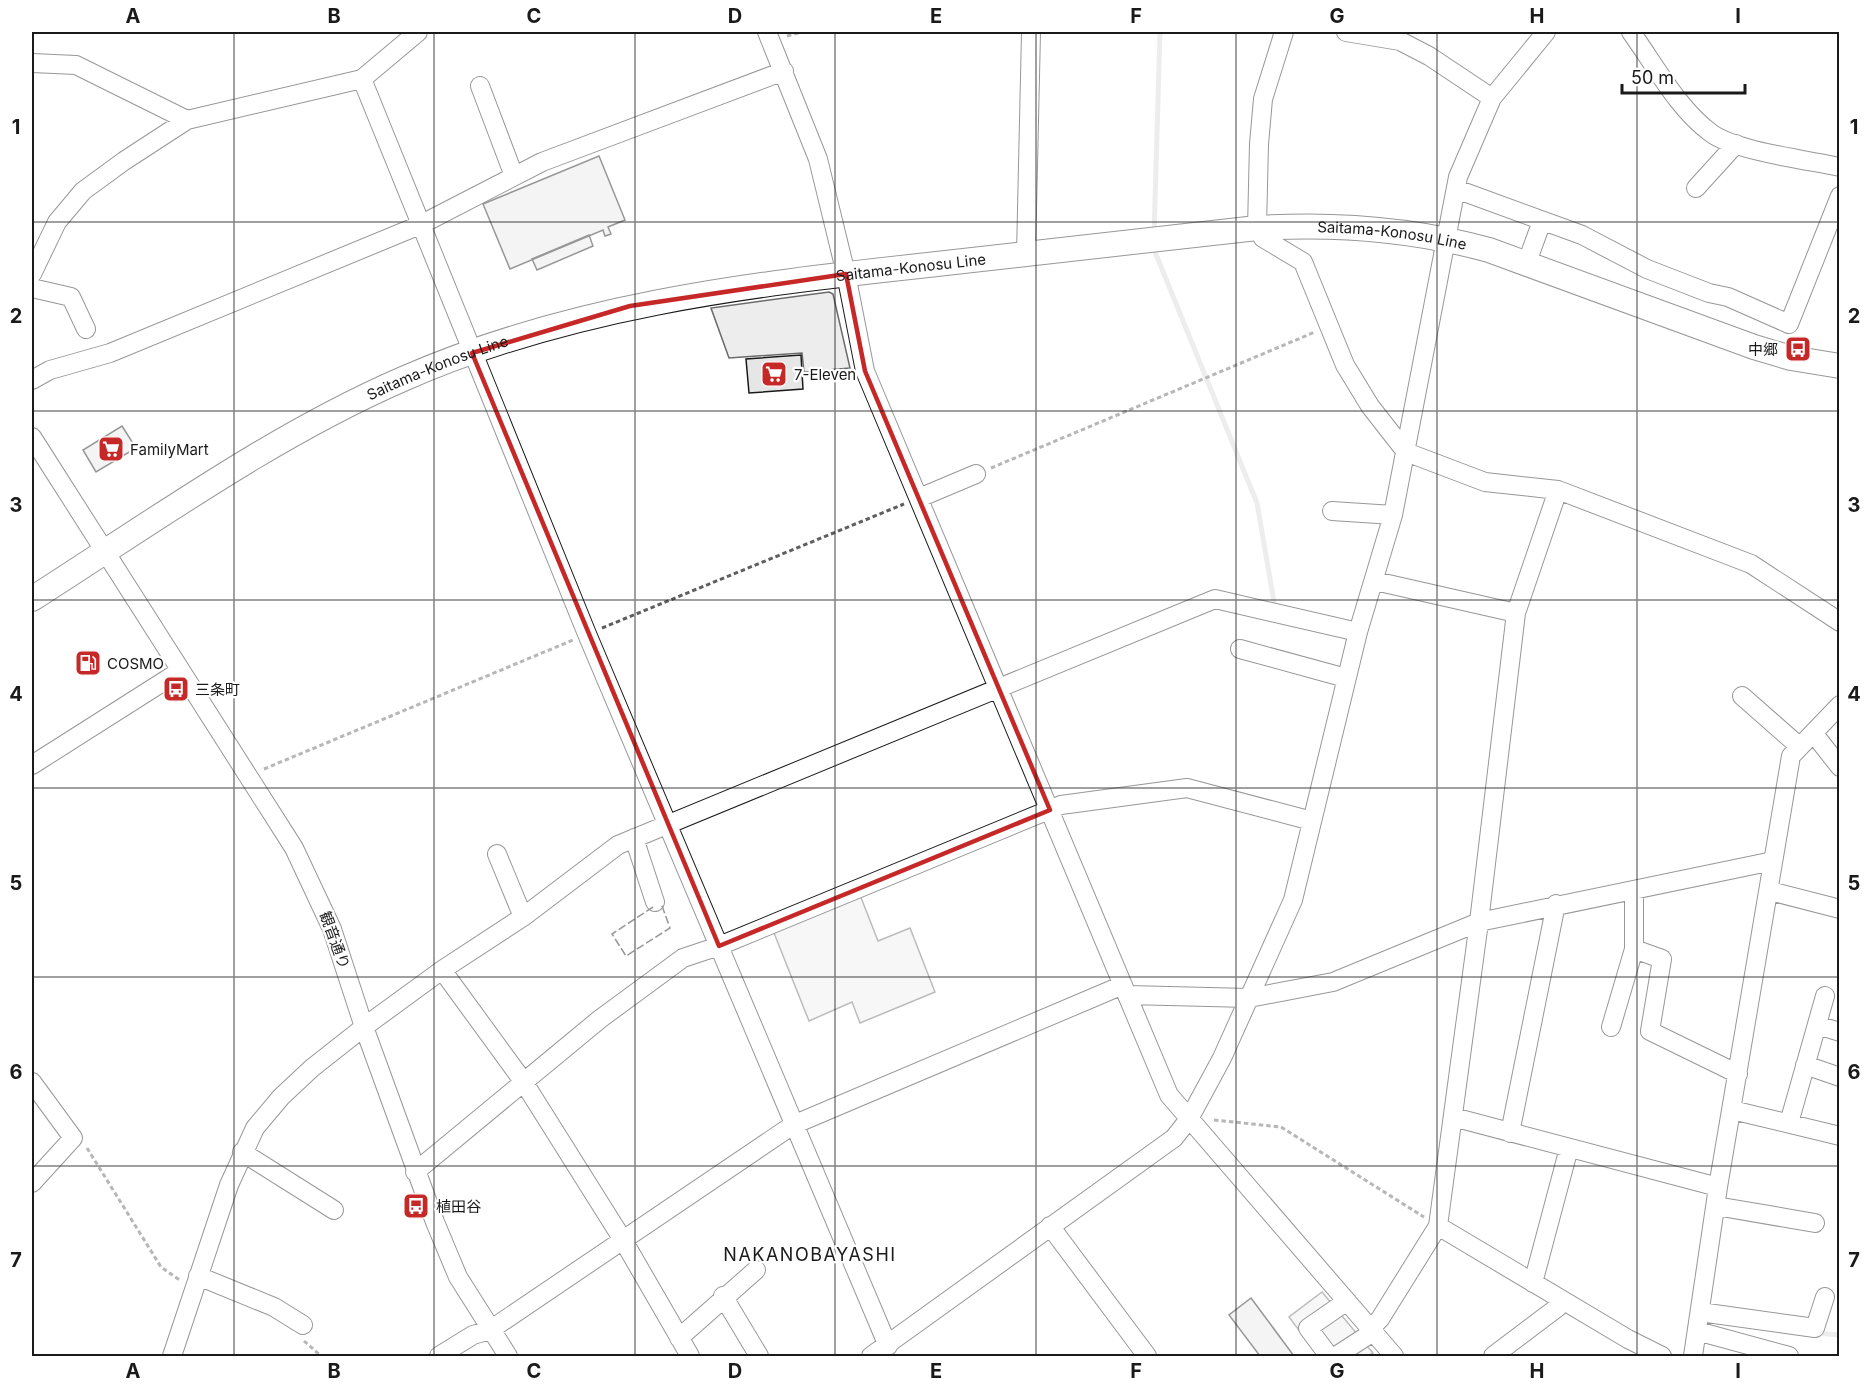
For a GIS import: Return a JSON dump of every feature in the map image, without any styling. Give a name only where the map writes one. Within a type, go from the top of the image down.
[{"type":"main road","name":"Saitama-Konosu Line","points":[[32,599],[331,413],[405,378],[472,352],[630,306],[846,274],[1257,228],[1345,226],[1445,238],[1527,262],[1754,347],[1791,358],[1839,366]]},
{"type":"street","points":[[33,268],[57,222],[83,191],[187,120],[362,80],[418,32]]},
{"type":"street","points":[[767,32],[818,159],[846,274],[865,371],[1169,1095],[1394,1356]]},
{"type":"street","points":[[1026,254],[1031,32]]},
{"type":"street","points":[[1284,32],[1263,99],[1259,144],[1257,228],[1263,238],[1303,262],[1345,365],[1370,406],[1406,452],[1485,482],[1558,490],[1751,564],[1839,622]]},
{"type":"street","points":[[1346,32],[1400,41],[1429,56],[1492,98]]},
{"type":"street","points":[[872,1356],[1193,1124],[1293,900],[1358,632],[1393,515],[1456,189],[1492,98],[1546,32]]},
{"type":"street","points":[[1631,32],[1691,115],[1712,134],[1736,144],[1839,167]]},
{"type":"street","points":[[32,63],[76,65],[187,120]]},
{"type":"street","points":[[32,380],[50,370],[110,353],[420,225],[542,162],[784,71]]},
{"type":"street","points":[[362,80],[667,823],[888,1346]]},
{"type":"street","points":[[480,86],[514,176]]},
{"type":"street","points":[[1696,188],[1736,144]]},
{"type":"street","points":[[1456,189],[1582,236],[1647,269],[1710,293],[1728,297],[1789,324],[1839,196]]},
{"type":"street","points":[[1527,262],[1542,221]]},
{"type":"street","points":[[32,288],[71,297],[86,329]]},
{"type":"street","name":"観音通り","points":[[32,437],[294,848],[332,929],[415,1172],[458,1277],[508,1356]]},
{"type":"street","points":[[919,498],[976,474]]},
{"type":"street","points":[[1336,1356],[1372,1330],[1438,1226],[1479,922],[1516,613],[1558,490]]},
{"type":"street","points":[[1332,511],[1393,515]]},
{"type":"street","points":[[1375,581],[1516,613]]},
{"type":"street","points":[[172,1356],[228,1185],[255,1128],[281,1097],[312,1068],[364,1028],[442,970],[523,917],[618,845],[1215,599],[1358,632]]},
{"type":"street","points":[[1240,649],[1347,678]]},
{"type":"street","points":[[32,765],[180,671]]},
{"type":"street","points":[[1742,696],[1800,747]]},
{"type":"street","points":[[1693,1356],[1718,1187],[1770,891],[1791,756],[1839,705]]},
{"type":"street","points":[[1814,734],[1839,767]]},
{"type":"street","points":[[415,1172],[600,1019],[683,958],[719,946],[1061,805],[1187,788],[1312,821]]},
{"type":"street","points":[[634,838],[655,902]]},
{"type":"street","points":[[497,854],[523,917]]},
{"type":"street","points":[[439,1356],[473,1335],[490,1330],[793,1125],[1125,990],[1249,998],[1332,982],[1479,922],[1556,904],[1773,861]]},
{"type":"street","points":[[1611,1027],[1634,950],[1634,890]]},
{"type":"street","points":[[1770,891],[1839,909]]},
{"type":"street","points":[[1510,1132],[1556,904]]},
{"type":"street","points":[[1634,950],[1662,959],[1650,1031],[1738,1074]]},
{"type":"street","points":[[442,970],[523,1081],[623,1240],[686,1351],[723,1296],[756,1270]]},
{"type":"street","points":[[1789,1123],[1826,996]]},
{"type":"street","points":[[1817,1025],[1839,1032]]},
{"type":"street","points":[[1806,1065],[1839,1077]]},
{"type":"street","points":[[32,1082],[73,1138],[32,1183]]},
{"type":"street","points":[[1732,1110],[1839,1136]]},
{"type":"street","points":[[1453,1117],[1718,1187]]},
{"type":"street","points":[[1533,1283],[1569,1148]]},
{"type":"street","points":[[242,1152],[334,1210]]},
{"type":"street","points":[[1716,1206],[1815,1223]]},
{"type":"street","points":[[1050,1226],[1147,1356]]},
{"type":"street","points":[[1438,1226],[1563,1301],[1662,1356]]},
{"type":"street","points":[[198,1276],[274,1307],[303,1325]]},
{"type":"street","points":[[723,1296],[759,1356]]},
{"type":"street","points":[[1700,1312],[1815,1328],[1825,1297]]},
{"type":"street","points":[[1329,1356],[1308,1328],[1347,1300]]},
{"type":"street","points":[[1493,1356],[1563,1301]]},
{"type":"street","points":[[1697,1331],[1789,1356]]},
{"type":"path","points":[[976,474],[1329,326]]},
{"type":"path","points":[[1193,1124],[1209,1119],[1281,1127],[1438,1226]]},
{"type":"highlighted area","points":[[846,274],[865,371],[1050,810],[719,946],[472,353],[630,306]]},
{"type":"shaded area","points":[[829,292],[833,294],[850,368],[804,372],[802,353],[729,358],[711,308]]},
{"type":"shaded area","points":[[860,895],[878,941],[910,928],[935,992],[860,1023],[852,1002],[809,1021],[772,928]]},
{"type":"shaded area","points":[[1322,1292],[1373,1353],[1368,1356],[1324,1356],[1304,1337],[1289,1317]]},
{"type":"building","points":[[599,156],[625,220],[608,227],[611,234],[605,236],[603,230],[510,269],[483,204]]},
{"type":"building","points":[[589,235],[593,246],[537,270],[532,259]]},
{"type":"building","points":[[801,355],[803,389],[749,393],[746,359]]},
{"type":"building","points":[[122,426],[136,448],[96,472],[83,450]]},
{"type":"building","points":[[1251,1298],[1294,1356],[1260,1356],[1229,1315]]},
{"type":"waterway","points":[[1154,235],[1160,32]]},
{"type":"waterway","points":[[1153,247],[1257,503],[1274,602]]},
{"type":"waterway","points":[[1817,1333],[1840,1335]]},
{"type":"fence","points":[[653,907],[612,934],[626,956],[670,928],[661,903]]},
{"type":"place","name":"中郷","points":[[1798,349]]},
{"type":"place","name":"7-Eleven","points":[[774,374]]},
{"type":"place","name":"FamilyMart","points":[[111,449]]},
{"type":"place","name":"COSMO","points":[[88,663]]},
{"type":"place","name":"三条町","points":[[176,689]]},
{"type":"place","name":"植田谷","points":[[416,1206]]},
{"type":"district","name":"NAKANOBAYASHI","points":[[810,1254]]}]
